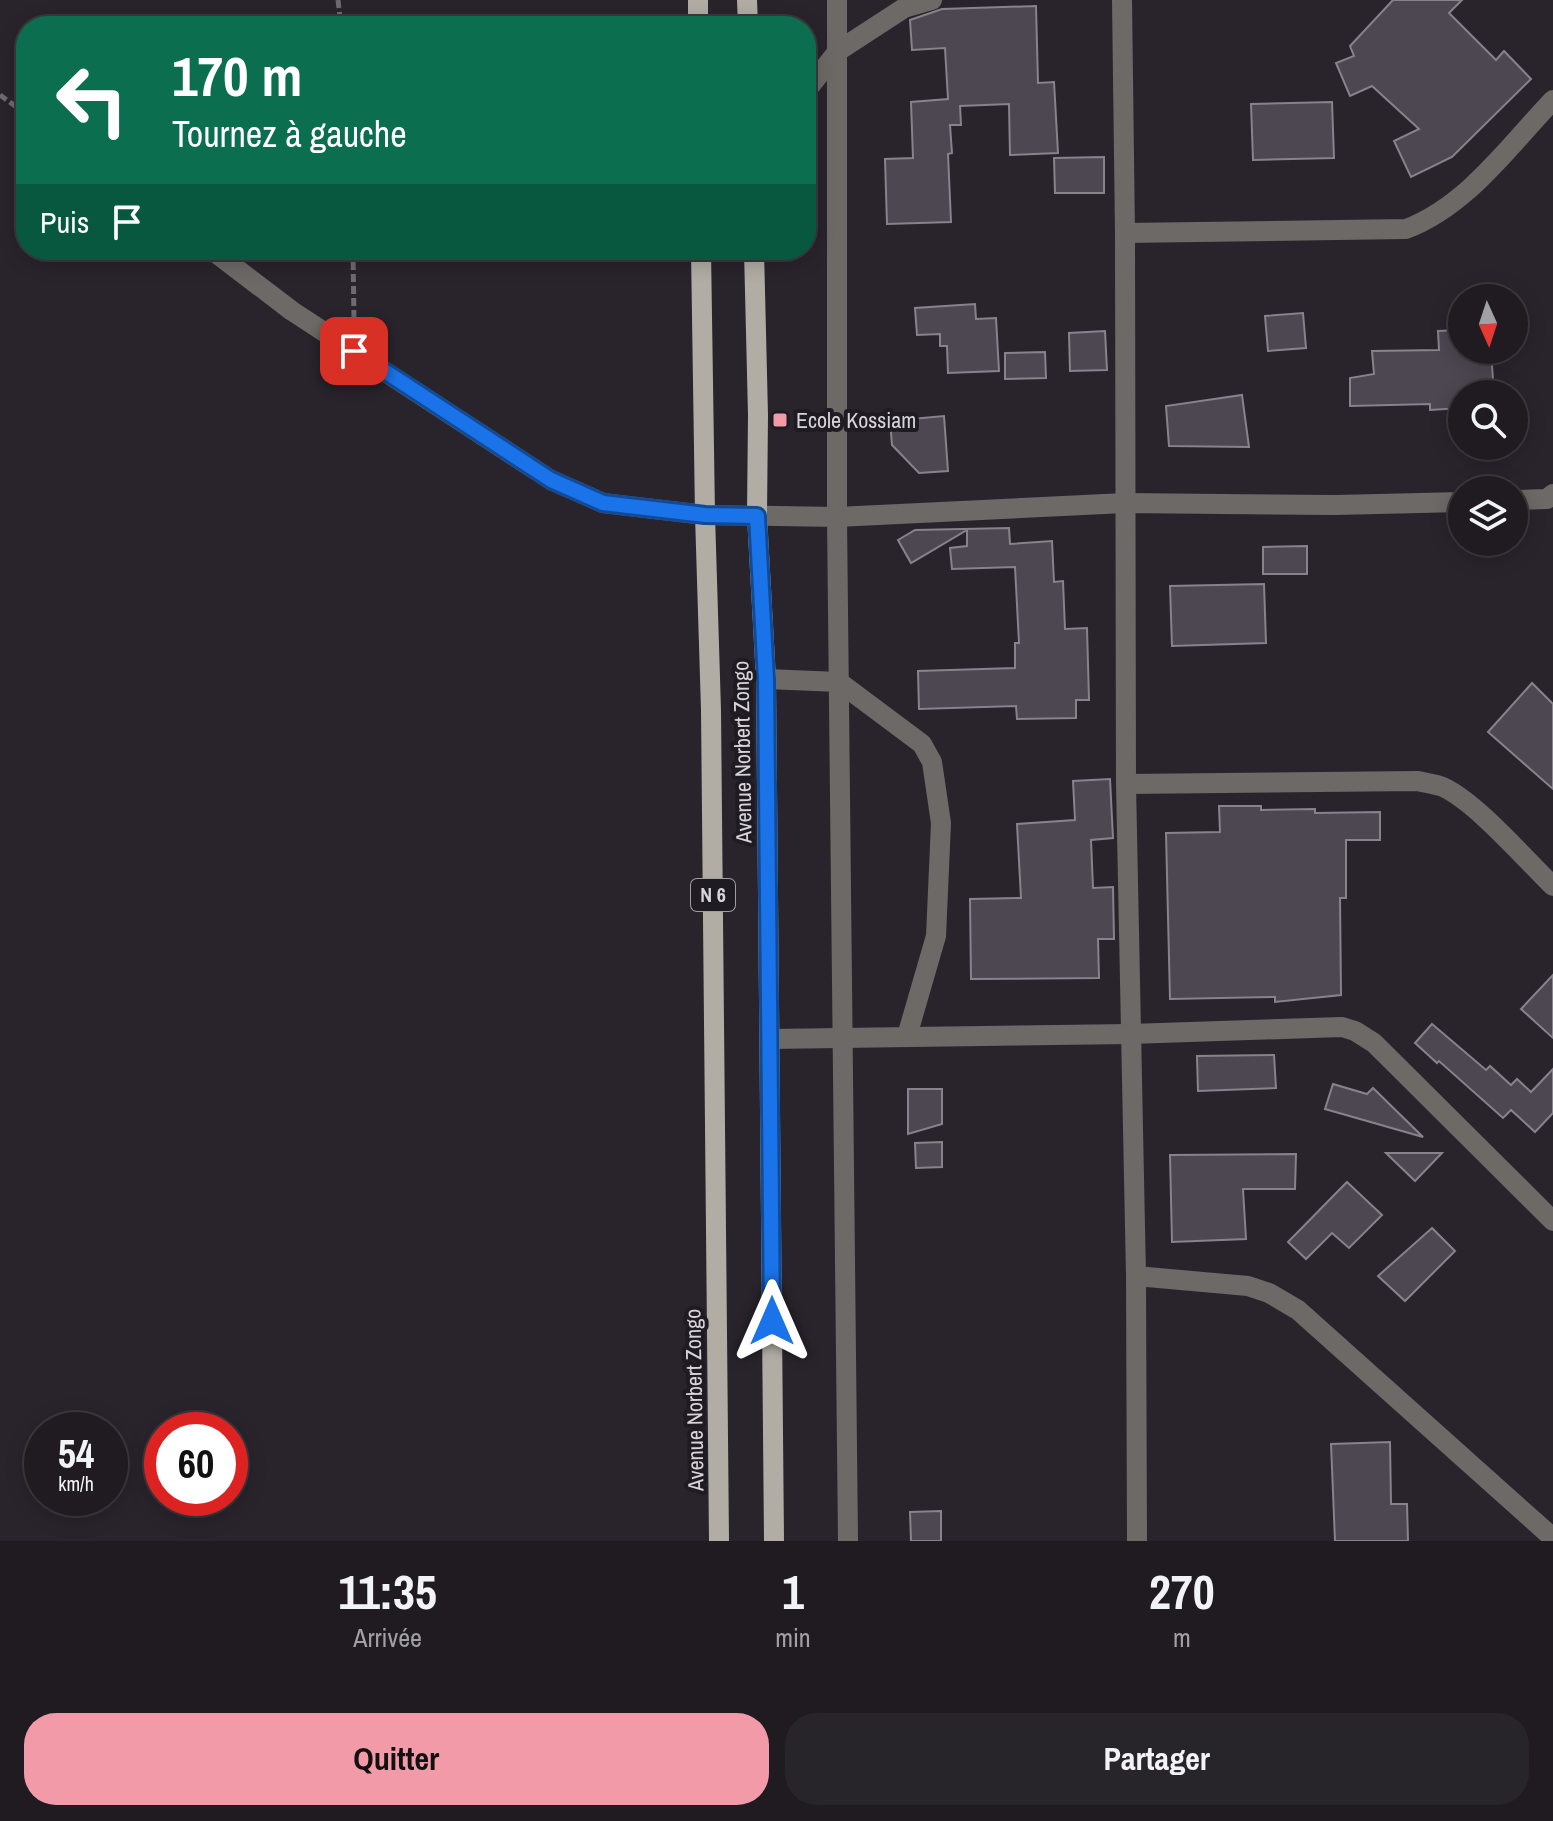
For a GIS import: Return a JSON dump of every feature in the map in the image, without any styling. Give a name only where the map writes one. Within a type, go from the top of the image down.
[{"type":"main road","name":"Avenue Norbert Zongo","points":[[701,260],[711,710],[719,1541]]},
{"type":"main road","name":"Avenue Norbert Zongo","points":[[754,260],[757,516],[766,679],[774,1541]]},
{"type":"street","points":[[837,0],[837,517],[848,1541]]},
{"type":"street","points":[[816,78],[838,51],[904,8],[932,0]]},
{"type":"street","points":[[1122,0],[1126,784],[1136,1276],[1137,1541]]},
{"type":"street","points":[[1125,233],[1406,229],[1427,221],[1449,207],[1553,100]]},
{"type":"street","points":[[225,260],[292,311],[551,480],[603,503],[705,515],[837,517],[1125,503],[1335,505],[1448,502]]},
{"type":"street","points":[[1528,500],[1551,500]]},
{"type":"street","points":[[766,679],[839,682],[922,744],[932,762],[941,823],[936,936],[907,1036]]},
{"type":"street","points":[[1126,784],[1284,781],[1418,781],[1433,784],[1456,795],[1472,808],[1553,886]]},
{"type":"street","points":[[770,1039],[1130,1034],[1329,1026],[1355,1031],[1374,1043],[1553,1221]]},
{"type":"street","points":[[1136,1276],[1248,1286],[1282,1299],[1553,1538]]},
{"type":"path","points":[[353,260],[354,351]]},
{"type":"building","points":[[1393,0],[1462,0],[1449,13],[1496,60],[1504,51],[1531,79],[1452,157],[1411,177],[1394,141],[1419,129],[1372,86],[1350,96],[1336,63],[1354,56],[1350,46]]},
{"type":"building","points":[[1036,6],[1038,83],[1054,82],[1058,153],[1010,155],[1009,104],[960,106],[961,125],[950,125],[951,222],[887,224],[885,159],[913,158],[911,102],[948,99],[945,48],[912,50],[910,20],[942,9]]},
{"type":"building","points":[[1332,102],[1334,158],[1253,160],[1251,104]]},
{"type":"building","points":[[1104,157],[1104,193],[1055,193],[1054,158]]},
{"type":"building","points":[[975,304],[976,319],[996,318],[999,371],[948,373],[947,346],[940,346],[940,334],[917,335],[915,308]]},
{"type":"building","points":[[1303,313],[1306,348],[1268,351],[1265,316]]},
{"type":"building","points":[[1105,331],[1107,370],[1070,371],[1069,333]]},
{"type":"building","points":[[1438,331],[1448,331],[1448,364],[1492,364],[1493,380],[1448,380],[1448,409],[1430,410],[1430,404],[1350,406],[1350,378],[1374,374],[1372,351],[1439,350]]},
{"type":"building","points":[[1045,352],[1046,378],[1005,379],[1005,353]]},
{"type":"building","points":[[1242,395],[1249,447],[1169,446],[1166,406]]},
{"type":"building","points":[[944,416],[948,471],[919,473],[892,445],[890,421]]},
{"type":"building","points":[[1009,528],[1010,544],[1052,541],[1054,582],[1063,581],[1065,629],[1087,628],[1089,700],[1076,700],[1076,718],[1017,719],[1016,706],[919,709],[918,671],[1015,668],[1015,643],[1019,643],[1015,567],[952,569],[950,548],[967,546],[967,530],[911,563],[898,540],[915,530]]},
{"type":"building","points":[[1307,546],[1307,574],[1263,574],[1263,547]]},
{"type":"building","points":[[1264,584],[1266,643],[1172,646],[1170,586]]},
{"type":"building","points":[[1532,683],[1553,704],[1553,789],[1488,732]]},
{"type":"building","points":[[1110,779],[1113,838],[1091,840],[1093,888],[1113,887],[1114,939],[1098,939],[1099,978],[971,979],[970,899],[1021,898],[1017,824],[1075,820],[1073,781]]},
{"type":"building","points":[[1219,806],[1261,806],[1261,810],[1315,809],[1315,813],[1380,812],[1380,840],[1346,840],[1346,898],[1340,898],[1341,995],[1275,1002],[1275,997],[1170,999],[1166,833],[1220,832]]},
{"type":"building","points":[[1553,975],[1553,1038],[1521,1009]]},
{"type":"building","points":[[1432,1024],[1486,1070],[1490,1066],[1511,1085],[1517,1079],[1531,1092],[1553,1069],[1553,1113],[1535,1132],[1511,1110],[1503,1118],[1415,1043]]},
{"type":"building","points":[[1274,1055],[1276,1088],[1198,1091],[1197,1056]]},
{"type":"building","points":[[1333,1084],[1367,1094],[1373,1088],[1423,1137],[1325,1109]]},
{"type":"building","points":[[908,1089],[942,1089],[942,1124],[908,1134]]},
{"type":"building","points":[[942,1142],[942,1167],[916,1168],[915,1143]]},
{"type":"building","points":[[1386,1153],[1442,1153],[1415,1181]]},
{"type":"building","points":[[1296,1154],[1295,1189],[1243,1189],[1246,1239],[1172,1242],[1170,1155]]},
{"type":"building","points":[[1347,1182],[1382,1215],[1349,1248],[1332,1233],[1306,1259],[1288,1242]]},
{"type":"building","points":[[1432,1228],[1455,1251],[1405,1301],[1378,1276]]},
{"type":"building","points":[[1390,1442],[1391,1504],[1407,1504],[1408,1541],[1335,1541],[1331,1444]]},
{"type":"building","points":[[941,1511],[941,1541],[911,1541],[910,1512]]},
{"type":"place","name":"Ecole Kossiam","points":[[780,420]]},
{"type":"route","points":[[354,351],[551,480],[603,503],[705,515],[757,516],[766,679],[772,1321]]}]
